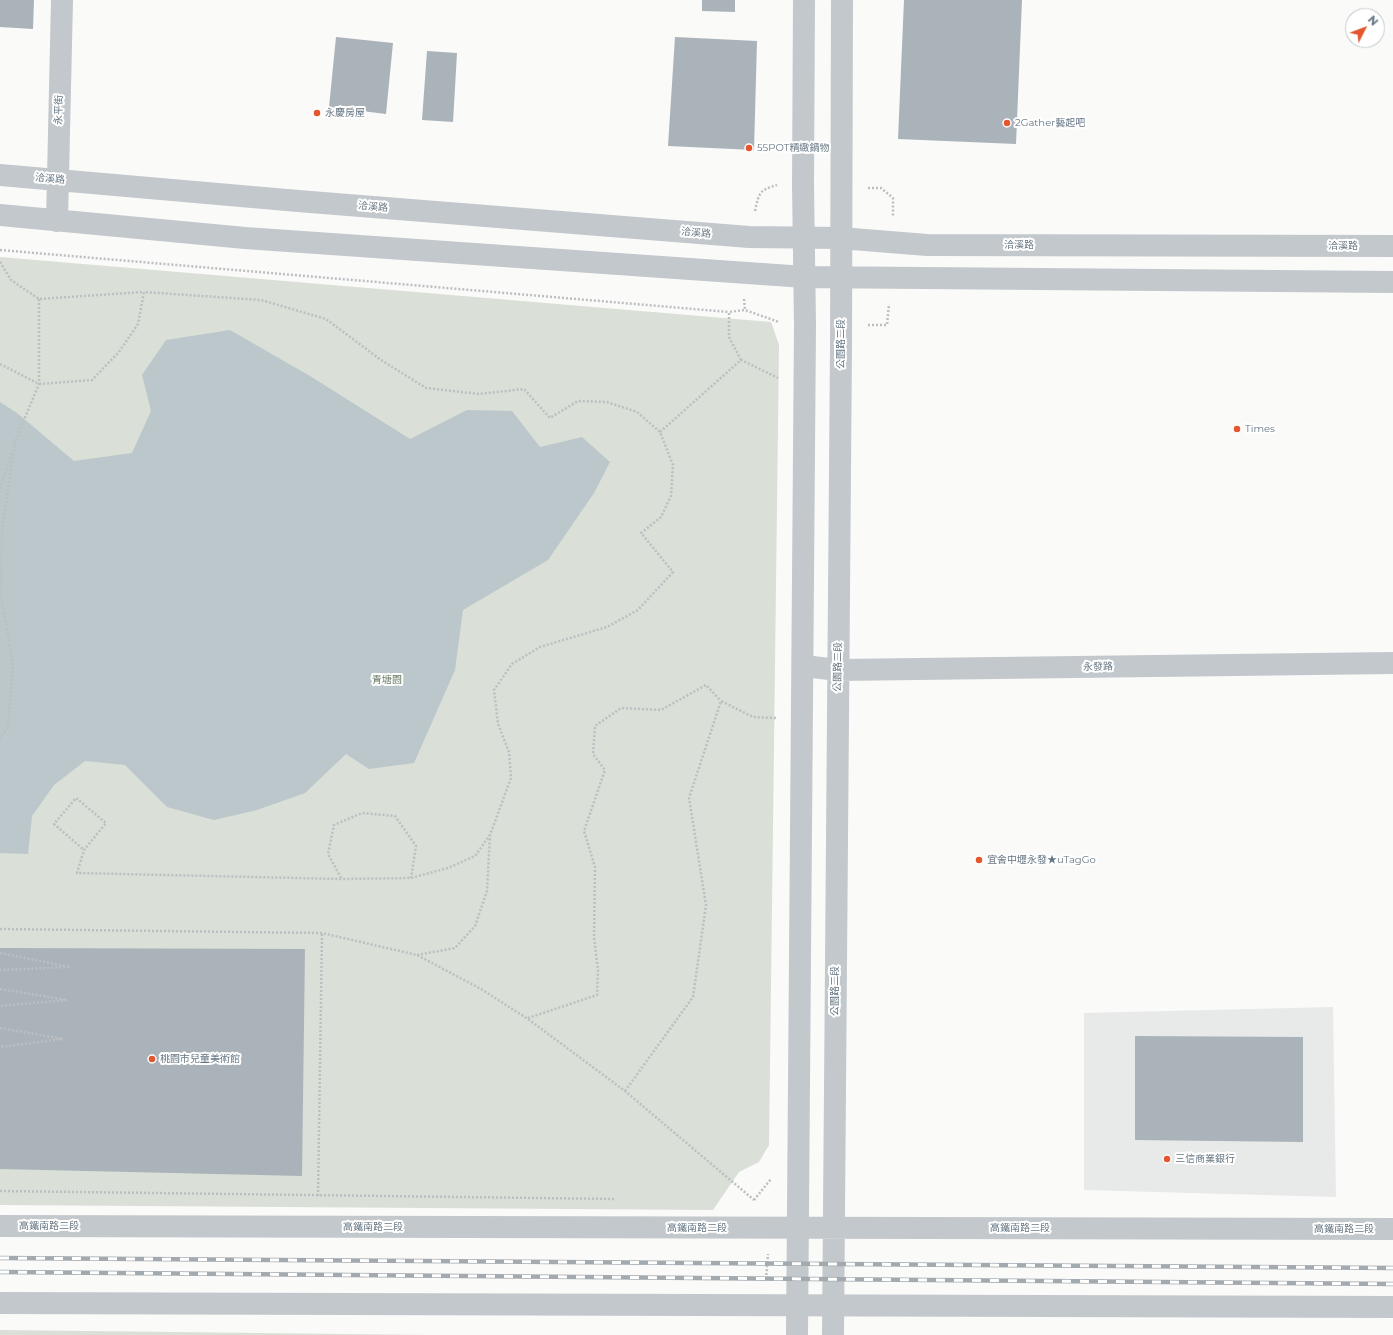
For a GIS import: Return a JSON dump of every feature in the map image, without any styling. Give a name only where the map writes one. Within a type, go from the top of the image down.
[{"type":"street","name":"永平街","points":[[57,221],[62,0]]},
{"type":"street","points":[[797,1335],[804,666],[804,0]]},
{"type":"street","name":"公園路二段","points":[[833,1335],[842,278],[840,238],[842,0]]},
{"type":"street","name":"洽溪路","points":[[0,175],[741,236],[803,239],[840,238],[927,245],[1393,246]]},
{"type":"street","points":[[0,216],[246,238],[805,277],[1393,282]]},
{"type":"street","name":"永發路","points":[[804,666],[838,670],[1393,663]]},
{"type":"street","name":"高鐵南路二段","points":[[0,1226],[1393,1229]]},
{"type":"street","points":[[0,1303],[1393,1307]]},
{"type":"path","points":[[0,250],[729,312],[745,310],[780,323]]},
{"type":"path","points":[[0,262],[11,280],[39,299],[144,292],[261,300],[326,319],[381,360],[426,388],[479,394],[524,389],[550,418],[578,401],[607,402],[637,412],[660,432],[673,465],[671,496],[661,517],[641,533],[673,572],[638,610],[607,627],[540,647],[512,664],[494,690],[498,724],[509,752],[511,778],[490,835],[475,856],[448,868],[411,878],[341,879],[77,873],[84,850],[106,823],[76,798],[54,824],[84,850]]},
{"type":"path","points":[[0,364],[39,384],[92,380],[118,352],[138,324],[144,292]]},
{"type":"path","points":[[0,489],[15,443],[39,384],[39,299]]},
{"type":"path","points":[[729,312],[729,337],[741,360],[783,380]]},
{"type":"path","points":[[660,432],[741,360]]},
{"type":"path","points":[[0,739],[8,726],[13,662],[1,597],[2,529],[15,443]]},
{"type":"path","points":[[528,1019],[597,995],[598,970],[594,938],[595,867],[584,831],[605,770],[594,754],[595,726],[621,708],[661,710],[706,685],[721,701],[753,717],[777,718]]},
{"type":"path","points":[[0,929],[322,933],[417,955],[481,989],[528,1019],[625,1092],[693,997],[706,905],[689,798],[721,701]]},
{"type":"path","points":[[341,879],[328,854],[334,825],[362,813],[395,816],[416,846],[411,878]]},
{"type":"path","points":[[417,955],[455,948],[475,926],[487,891],[490,835]]},
{"type":"path","points":[[318,1196],[322,933]]},
{"type":"path","points":[[0,953],[70,967],[0,970]]},
{"type":"path","points":[[0,989],[67,1000],[0,1006]]},
{"type":"path","points":[[0,1028],[63,1039],[0,1047]]},
{"type":"path","points":[[746,1200],[754,1200],[773,1177]]},
{"type":"path","points":[[0,1191],[619,1199]]},
{"type":"shaded area","points":[[230,330],[310,376],[410,439],[467,410],[512,411],[540,447],[582,437],[610,462],[594,493],[548,560],[463,610],[455,670],[414,763],[369,769],[346,754],[305,793],[257,810],[214,820],[167,807],[125,765],[85,761],[54,785],[32,816],[28,854],[0,853],[0,402],[17,413],[74,461],[132,453],[151,411],[142,375],[166,340]]},
{"type":"shaded area","points":[[1333,1007],[1336,1197],[1084,1190],[1084,1013]]},
{"type":"green space","name":"青塘園","points":[[0,257],[771,322],[779,345],[769,1145],[759,1162],[739,1172],[713,1210],[0,1205]]},
{"type":"green space","points":[[0,1330],[429,1335],[0,1335]]},
{"type":"building","points":[[0,0],[34,0],[33,29],[0,27]]},
{"type":"building","points":[[702,0],[735,0],[735,12],[702,11]]},
{"type":"building","points":[[904,0],[1022,0],[1016,144],[898,139]]},
{"type":"building","points":[[336,37],[393,43],[386,114],[329,107]]},
{"type":"building","points":[[675,37],[757,41],[754,150],[668,146]]},
{"type":"building","points":[[427,51],[457,53],[453,122],[422,120]]},
{"type":"building","name":"桃園市兒童美術館","points":[[0,948],[305,949],[302,1176],[0,1169]]},
{"type":"building","points":[[1135,1036],[1303,1037],[1303,1142],[1135,1140]]},
{"type":"railway","points":[[0,1258],[1393,1268]]},
{"type":"railway","points":[[0,1272],[1393,1284]]},
{"type":"place","name":"永慶房屋","points":[[317,113]]},
{"type":"place","name":"2Gather藝起吧","points":[[1007,123]]},
{"type":"place","name":"55POT精緻鍋物","points":[[749,148]]},
{"type":"place","name":"Times","points":[[1237,429]]},
{"type":"place","name":"宜舍中壢永發★uTagGo","points":[[979,860]]},
{"type":"place","name":"桃園市兒童美術館","points":[[152,1059]]},
{"type":"place","name":"三信商業銀行","points":[[1167,1159]]}]
